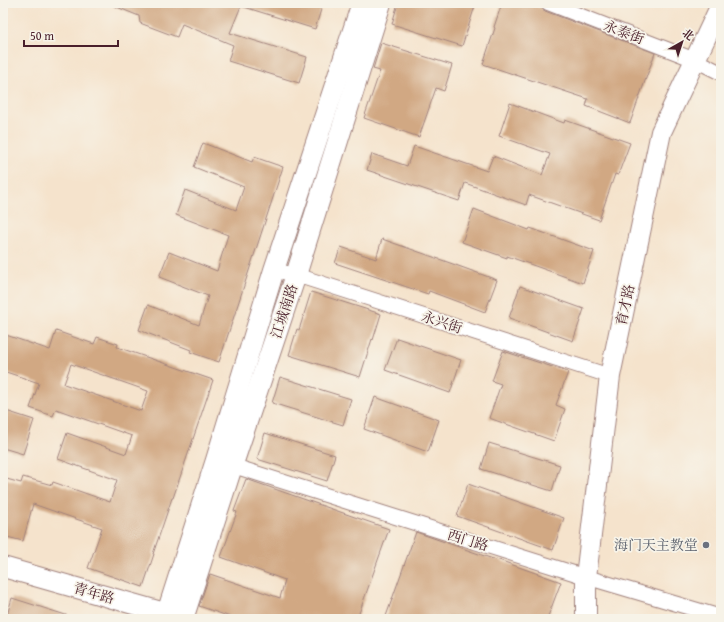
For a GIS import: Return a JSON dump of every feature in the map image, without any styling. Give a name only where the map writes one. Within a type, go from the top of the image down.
[{"type":"main road","name":"江城南路","points":[[177,618],[224,464],[274,270],[362,3]]},
{"type":"main road","name":"江城南路","points":[[224,464],[296,275],[381,3]]},
{"type":"main road","name":"育才路","points":[[586,619],[586,577],[610,376],[661,132],[721,4]]},
{"type":"main road","name":"青年路","points":[[3,567],[177,618]]},
{"type":"main road","points":[[3,580],[139,619]]},
{"type":"street","name":"永泰街","points":[[548,3],[695,60],[721,73]]},
{"type":"street","name":"永兴街","points":[[274,270],[296,275],[610,376]]},
{"type":"street","name":"西门路","points":[[224,464],[586,577],[721,617]]},
{"type":"building","points":[[107,3],[323,3],[315,29],[241,6],[230,33],[307,57],[299,83],[228,61],[233,45],[182,24],[177,37],[140,23],[139,16]]},
{"type":"building","points":[[398,3],[476,3],[462,46],[392,24]]},
{"type":"building","points":[[502,3],[527,3],[655,53],[630,123],[586,106],[588,99],[483,64]]},
{"type":"building","points":[[381,43],[452,65],[444,91],[436,88],[419,137],[364,118],[380,71],[373,69]]},
{"type":"building","points":[[510,103],[564,123],[565,120],[630,143],[618,175],[615,174],[599,220],[529,195],[526,205],[465,183],[459,201],[367,170],[372,154],[407,166],[414,146],[487,171],[493,156],[542,175],[550,154],[499,136]]},
{"type":"building","points":[[203,143],[252,162],[254,157],[283,167],[219,362],[190,352],[191,350],[139,330],[148,305],[199,325],[208,296],[159,277],[169,252],[217,271],[228,235],[176,215],[185,190],[236,210],[244,187],[194,167]]},
{"type":"building","points":[[474,209],[529,230],[530,228],[594,251],[583,283],[462,242]]},
{"type":"building","points":[[382,239],[497,280],[485,312],[429,291],[428,294],[335,263],[341,247],[376,259]]},
{"type":"building","points":[[520,286],[584,309],[573,341],[509,318]]},
{"type":"building","points":[[311,292],[381,314],[360,377],[289,355]]},
{"type":"building","points":[[56,331],[94,344],[97,337],[118,344],[117,347],[213,380],[143,587],[88,568],[102,528],[33,504],[23,541],[3,536],[3,478],[21,483],[23,477],[52,485],[53,482],[110,502],[117,480],[58,459],[67,433],[126,454],[132,436],[56,409],[53,416],[30,408],[39,383],[3,371],[3,334],[50,350]],"holes":[[[71,364],[148,391],[141,411],[64,384]]]},
{"type":"building","points":[[397,338],[461,360],[450,393],[385,370]]},
{"type":"building","points":[[503,351],[568,372],[556,405],[565,409],[554,441],[489,418],[501,384],[492,381]]},
{"type":"building","points":[[280,377],[351,399],[343,425],[272,403]]},
{"type":"building","points":[[375,397],[439,420],[428,452],[364,429]]},
{"type":"building","points":[[3,410],[34,420],[23,454],[3,448]]},
{"type":"building","points":[[265,433],[335,455],[327,481],[257,459]]},
{"type":"building","points":[[489,443],[560,465],[552,491],[481,469]]},
{"type":"building","points":[[246,479],[389,529],[357,619],[236,619],[199,606],[210,574],[280,598],[285,580],[221,557],[237,512],[234,511]]},
{"type":"building","points":[[468,484],[564,518],[553,550],[457,516]]},
{"type":"building","points":[[416,532],[561,582],[547,619],[385,619]]},
{"type":"building","points":[[12,598],[72,617],[71,619],[6,619]]},
{"type":"place","name":"海门天主教堂","points":[[706,545]]}]
